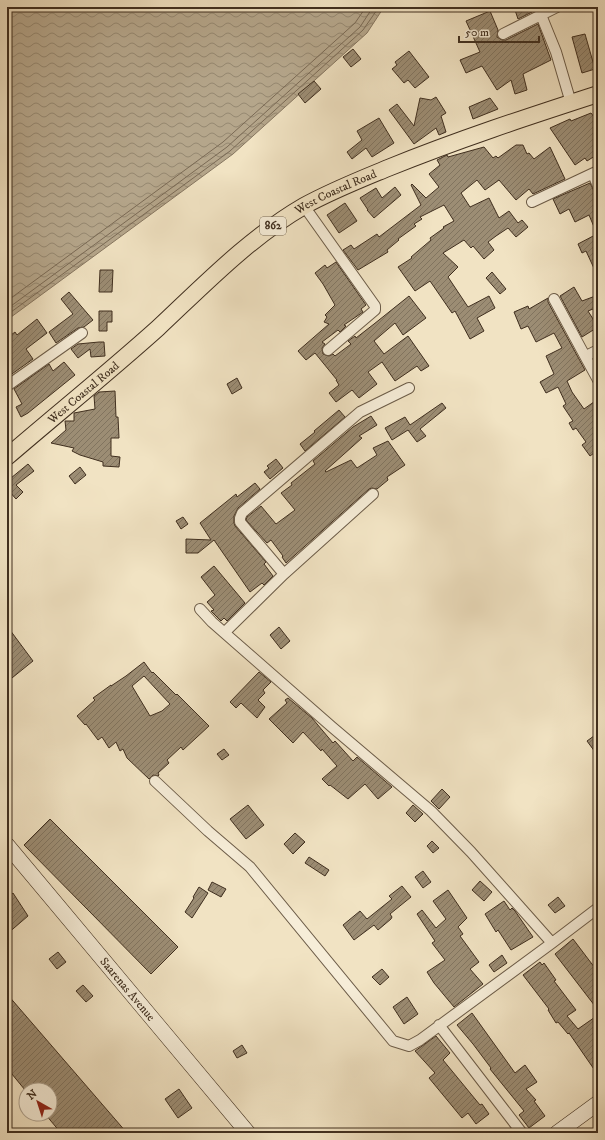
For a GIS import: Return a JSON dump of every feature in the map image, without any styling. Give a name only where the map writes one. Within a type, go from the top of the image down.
[{"type":"main road","name":"West Coastal Road","points":[[7,457],[156,329],[221,269],[259,237],[304,206],[343,186],[429,151],[598,94]]},
{"type":"main road","name":"Saarenas Avenue","points":[[10,854],[248,1133]]},
{"type":"main road","points":[[557,1133],[598,1103]]},
{"type":"street","points":[[502,34],[557,7]]},
{"type":"street","points":[[541,15],[556,52],[571,103]]},
{"type":"street","points":[[532,202],[595,173],[598,186]]},
{"type":"street","points":[[304,206],[375,306],[375,310],[328,350]]},
{"type":"street","points":[[554,299],[598,380]]},
{"type":"street","points":[[7,386],[82,333]]},
{"type":"street","points":[[586,356],[598,350]]},
{"type":"street","points":[[284,574],[240,522],[242,513],[360,412],[409,388]]},
{"type":"street","points":[[225,632],[284,574],[373,494]]},
{"type":"street","points":[[200,609],[332,727],[431,811],[471,852],[552,943]]},
{"type":"street","points":[[155,781],[250,868],[393,1041],[409,1046],[420,1040],[598,908]]},
{"type":"street","points":[[439,1025],[522,1133]]},
{"type":"water","points":[[7,7],[384,7],[367,33],[233,154],[7,320]]},
{"type":"building","points":[[514,7],[542,7],[518,19]]},
{"type":"building","points":[[490,11],[498,30],[497,37],[502,40],[506,40],[538,24],[551,60],[523,74],[527,90],[515,94],[511,80],[497,90],[482,66],[466,73],[460,60],[480,52],[466,21]]},
{"type":"building","points":[[585,34],[595,69],[582,73],[572,37]]},
{"type":"building","points":[[353,49],[361,59],[351,67],[343,57]]},
{"type":"building","points":[[409,51],[429,77],[415,88],[408,80],[404,83],[392,69],[397,65],[395,62]]},
{"type":"building","points":[[314,81],[321,89],[305,103],[298,94]]},
{"type":"building","points":[[436,97],[446,113],[441,116],[446,132],[439,135],[436,128],[414,144],[389,110],[397,104],[414,126],[420,98],[431,100]]},
{"type":"building","points":[[490,98],[498,109],[473,119],[469,107]]},
{"type":"building","points":[[591,113],[598,122],[598,154],[587,161],[585,158],[575,165],[550,128],[570,119],[571,121]]},
{"type":"building","points":[[379,118],[394,143],[372,157],[366,148],[352,159],[347,152],[362,140],[357,131]]},
{"type":"building","points":[[516,145],[523,145],[527,154],[529,153],[534,159],[550,147],[565,179],[533,194],[529,189],[516,200],[499,180],[485,190],[477,180],[461,193],[470,207],[489,198],[499,218],[509,211],[518,223],[522,220],[528,227],[516,237],[508,228],[496,236],[488,242],[494,250],[484,259],[473,246],[471,248],[464,240],[443,253],[458,267],[448,277],[468,307],[489,296],[495,308],[477,318],[484,331],[470,339],[455,311],[452,313],[430,281],[415,291],[398,267],[412,258],[411,257],[431,240],[430,238],[444,228],[443,227],[454,221],[444,205],[420,217],[422,219],[414,224],[416,226],[398,239],[399,240],[387,250],[388,252],[358,270],[343,250],[351,245],[354,249],[377,234],[379,237],[421,205],[411,185],[412,184],[426,198],[439,187],[429,174],[440,165],[437,160],[447,155],[448,157],[484,147],[493,158],[496,156],[498,158]]},
{"type":"building","points":[[590,183],[594,191],[598,192],[598,277],[586,251],[582,253],[578,244],[597,234],[589,215],[575,222],[569,209],[560,214],[553,199]]},
{"type":"building","points":[[395,187],[401,195],[374,218],[360,198],[376,188],[382,198]]},
{"type":"building","points":[[345,203],[357,221],[339,233],[327,215]]},
{"type":"building","points":[[336,262],[366,305],[361,309],[363,312],[344,325],[346,326],[340,332],[338,330],[322,342],[325,344],[322,348],[323,354],[329,356],[333,354],[335,356],[351,344],[348,341],[355,336],[356,338],[409,296],[426,318],[403,335],[395,323],[374,341],[384,354],[408,336],[429,366],[421,371],[417,366],[395,381],[382,362],[368,372],[377,384],[359,398],[352,390],[336,402],[329,393],[339,385],[337,380],[315,353],[306,360],[298,351],[329,324],[324,322],[327,317],[325,315],[335,305],[315,273],[325,265],[327,268]]},
{"type":"building","points":[[100,270],[113,270],[112,292],[99,292]]},
{"type":"building","points":[[492,272],[506,289],[500,294],[486,278]]},
{"type":"building","points":[[574,287],[582,301],[598,295],[598,307],[588,311],[598,327],[582,337],[560,296]]},
{"type":"building","points":[[69,292],[93,320],[56,343],[49,332],[73,314],[61,299]]},
{"type":"building","points":[[548,298],[548,302],[585,370],[567,381],[572,392],[584,409],[598,399],[598,450],[590,456],[582,445],[586,442],[576,428],[573,430],[569,423],[573,421],[563,406],[566,404],[558,387],[546,393],[540,382],[554,374],[546,356],[562,348],[554,333],[536,342],[528,326],[521,329],[514,312],[528,306],[529,309]]},
{"type":"building","points":[[99,311],[112,311],[112,322],[107,322],[107,331],[99,331]]},
{"type":"building","points":[[37,319],[47,333],[26,349],[33,359],[9,376],[7,373],[7,338],[15,332],[17,335]]},
{"type":"building","points":[[104,342],[105,356],[91,357],[90,349],[78,358],[71,349],[78,344]]},
{"type":"building","points":[[64,362],[75,375],[21,417],[16,407],[22,404],[14,389],[49,364],[53,371]]},
{"type":"building","points":[[237,378],[242,388],[232,394],[227,384]]},
{"type":"building","points":[[115,391],[116,417],[118,417],[119,438],[111,438],[111,456],[120,457],[119,467],[103,466],[103,462],[72,451],[74,448],[51,443],[66,430],[65,421],[74,421],[74,413],[95,409],[94,396],[99,392]]},
{"type":"building","points":[[442,403],[446,408],[420,429],[426,436],[417,442],[408,430],[392,440],[385,428],[405,417],[410,425]]},
{"type":"building","points":[[339,410],[345,417],[305,451],[300,444]]},
{"type":"building","points":[[371,416],[377,425],[359,436],[362,438],[325,471],[326,472],[351,460],[357,468],[377,455],[373,448],[388,441],[405,465],[387,477],[388,480],[377,489],[369,489],[286,563],[282,557],[283,556],[271,540],[267,543],[246,520],[247,517],[261,506],[276,524],[295,510],[281,493],[315,464],[313,461],[353,427]]},
{"type":"building","points":[[276,459],[283,468],[270,479],[264,472],[269,468],[267,466]]},
{"type":"building","points":[[28,464],[34,471],[16,485],[23,492],[16,499],[9,491],[7,492],[7,474],[11,478]]},
{"type":"building","points":[[80,467],[86,475],[75,484],[69,476]]},
{"type":"building","points":[[255,483],[260,489],[238,508],[234,516],[234,523],[266,562],[264,564],[273,576],[264,585],[262,583],[250,592],[214,540],[198,553],[186,553],[186,539],[211,540],[200,523],[236,494],[237,497]]},
{"type":"building","points":[[183,517],[188,524],[181,529],[176,521]]},
{"type":"building","points":[[214,566],[245,603],[227,621],[224,618],[221,621],[211,611],[214,610],[207,602],[215,595],[201,577]]},
{"type":"building","points":[[7,626],[33,661],[7,682]]},
{"type":"building","points":[[279,627],[290,641],[281,649],[270,635]]},
{"type":"building","points":[[144,662],[152,673],[153,672],[176,695],[177,694],[209,726],[183,750],[181,747],[167,760],[169,763],[158,773],[158,776],[153,775],[149,779],[127,758],[123,749],[120,751],[116,742],[109,748],[102,737],[98,740],[86,724],[85,725],[77,716],[95,700],[93,698]],"holes":[[[144,676],[170,704],[162,711],[150,716],[132,686]]]},
{"type":"building","points":[[259,672],[271,682],[263,690],[265,693],[258,700],[265,707],[257,718],[241,703],[236,708],[230,702]]},
{"type":"building","points":[[288,698],[312,718],[333,743],[335,741],[353,761],[357,757],[392,787],[378,799],[365,784],[348,799],[330,785],[329,786],[322,779],[337,766],[322,749],[321,751],[303,732],[293,743],[269,719],[287,703],[285,700]]},
{"type":"building","points":[[598,733],[598,756],[587,741]]},
{"type":"building","points":[[224,749],[229,755],[222,760],[217,754]]},
{"type":"building","points":[[442,789],[450,797],[439,809],[431,801]]},
{"type":"building","points":[[248,805],[264,825],[246,839],[230,819]]},
{"type":"building","points":[[413,805],[423,814],[415,822],[406,813]]},
{"type":"building","points":[[50,819],[178,947],[151,974],[24,845]]},
{"type":"building","points":[[295,833],[305,842],[293,854],[284,844]]},
{"type":"building","points":[[432,841],[439,848],[433,853],[427,846]]},
{"type":"building","points":[[309,857],[329,870],[325,876],[305,863]]},
{"type":"building","points":[[423,871],[431,882],[423,888],[415,877]]},
{"type":"building","points":[[480,881],[492,892],[484,901],[472,890]]},
{"type":"building","points":[[212,882],[226,889],[221,897],[208,890]]},
{"type":"building","points":[[402,886],[411,897],[390,914],[392,917],[391,919],[378,930],[374,925],[354,940],[343,925],[360,911],[367,919],[392,899],[389,896]]},
{"type":"building","points":[[199,887],[208,893],[192,918],[185,912]]},
{"type":"building","points":[[448,890],[467,918],[458,927],[463,934],[460,936],[479,962],[470,969],[483,984],[454,1007],[427,972],[445,960],[432,943],[435,941],[417,914],[422,910],[436,928],[446,919],[433,901]]},
{"type":"building","points":[[13,893],[28,916],[7,934],[7,898]]},
{"type":"building","points":[[558,897],[565,906],[555,913],[548,905]]},
{"type":"building","points":[[504,901],[510,910],[512,908],[515,911],[533,937],[511,950],[498,930],[496,932],[485,914]]},
{"type":"building","points":[[573,939],[598,972],[598,1010],[555,954]]},
{"type":"building","points":[[58,952],[66,962],[57,969],[49,959]]},
{"type":"building","points":[[502,955],[507,963],[494,972],[489,965]]},
{"type":"building","points":[[540,962],[542,965],[544,963],[556,980],[554,981],[576,1010],[567,1016],[578,1029],[598,1015],[598,1075],[569,1033],[568,1034],[558,1022],[556,1023],[548,1010],[549,1009],[523,975]]},
{"type":"building","points":[[382,969],[389,977],[380,985],[372,977]]},
{"type":"building","points":[[83,985],[93,996],[86,1002],[76,991]]},
{"type":"building","points":[[7,994],[127,1133],[61,1133],[52,1122],[58,1122],[58,1082],[18,1082],[7,1068]]},
{"type":"building","points":[[407,997],[418,1014],[404,1024],[393,1007]]},
{"type":"building","points":[[472,1013],[515,1073],[525,1065],[537,1082],[526,1089],[536,1100],[534,1101],[545,1116],[529,1128],[519,1115],[524,1111],[457,1025]]},
{"type":"building","points":[[436,1036],[450,1053],[443,1060],[489,1114],[476,1124],[468,1113],[462,1118],[429,1078],[435,1073],[415,1051]]},
{"type":"building","points":[[242,1045],[247,1053],[237,1058],[233,1051]]},
{"type":"building","points":[[179,1089],[192,1108],[178,1118],[165,1099]]}]
